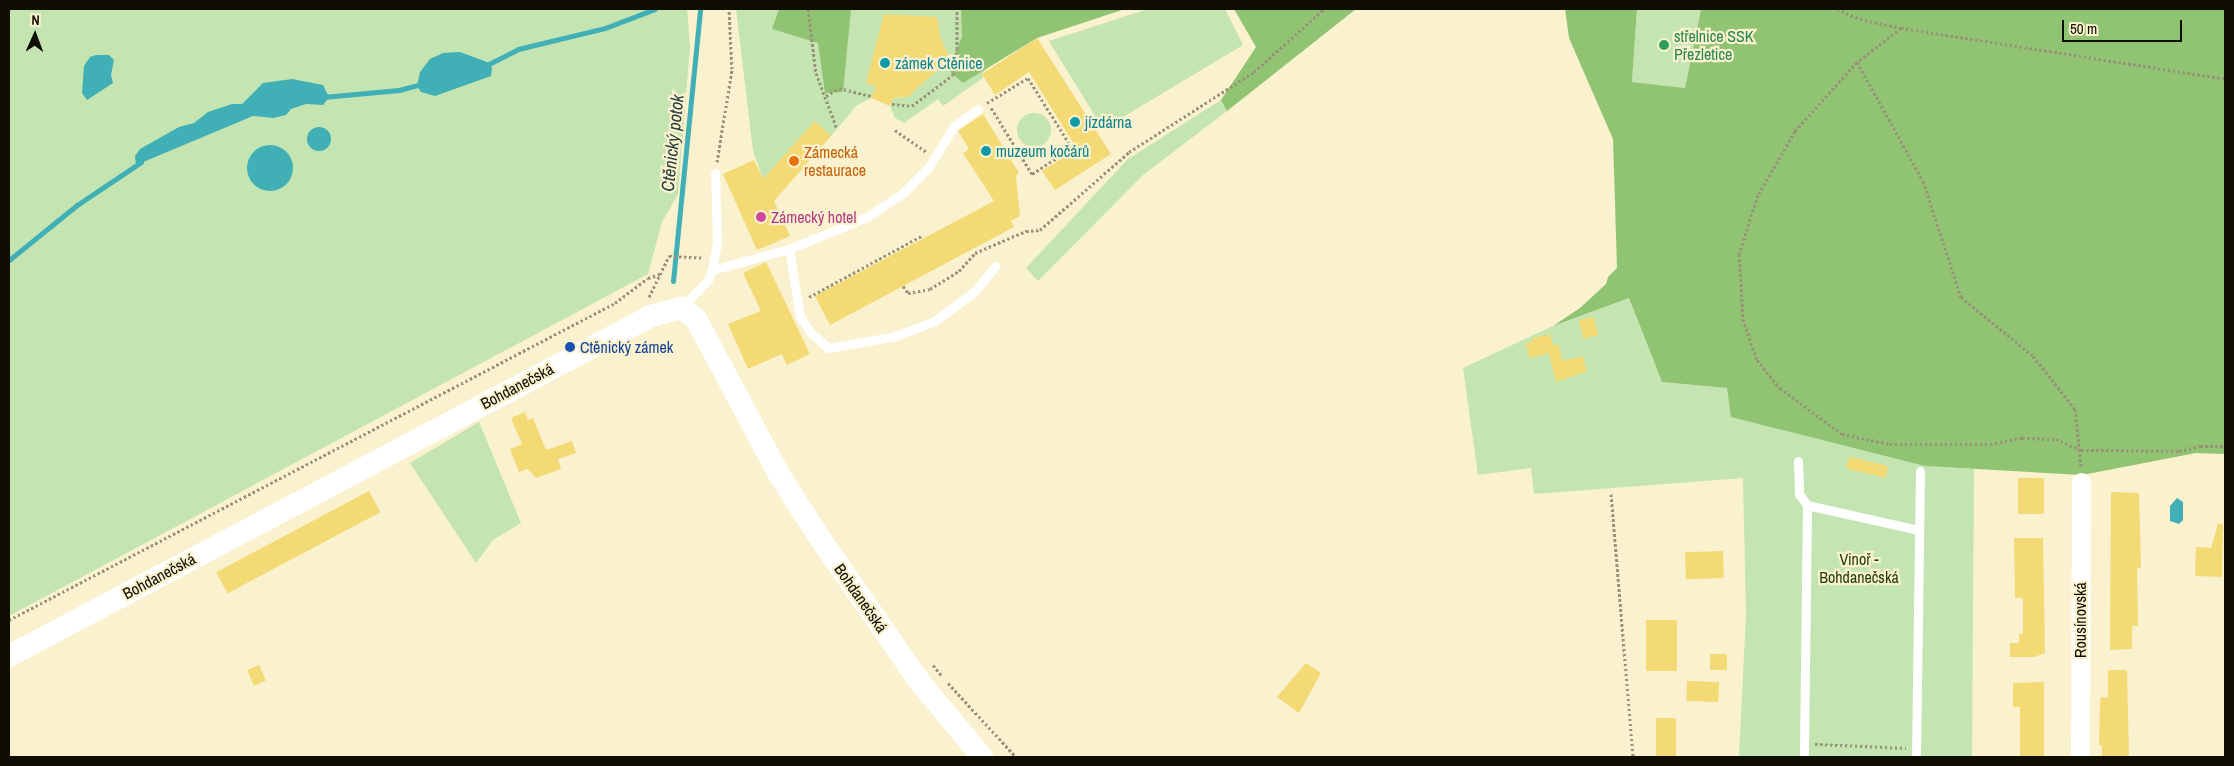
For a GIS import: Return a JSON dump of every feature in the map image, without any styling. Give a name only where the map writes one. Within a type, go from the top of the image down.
[{"type":"street","name":"Bohdanečská","points":[[9,656],[651,316],[681,308],[696,319],[777,471],[817,534],[919,681],[982,757]]},
{"type":"street","name":"Rousínovská","points":[[2080,757],[2081,482]]},
{"type":"lane","points":[[712,270],[789,248],[867,217],[903,194],[928,168],[954,126],[978,109]]},
{"type":"lane","points":[[681,308],[708,280],[712,270],[717,226],[715,173]]},
{"type":"lane","points":[[789,248],[800,316],[811,333],[828,348],[892,337],[933,322],[973,292],[996,266]]},
{"type":"lane","points":[[1798,461],[1799,494],[1807,505],[1804,757]]},
{"type":"lane","points":[[1916,753],[1920,471]]},
{"type":"lane","points":[[1807,505],[1919,530]]},
{"type":"path","points":[[715,173],[732,69],[729,9]]},
{"type":"path","points":[[808,9],[816,73],[837,129]]},
{"type":"path","points":[[892,104],[912,106],[953,74],[957,49],[957,9]]},
{"type":"path","points":[[904,286],[908,294],[930,289],[959,271],[975,253],[1026,231],[1040,230],[1129,152],[1254,72],[1324,9]]},
{"type":"path","points":[[1837,9],[1860,19],[1901,28],[2225,80]]},
{"type":"path","points":[[1901,28],[1857,62],[1795,131],[1758,195],[1739,254],[1743,319],[1757,360],[1780,388],[1842,434],[1890,444],[1990,444],[2022,438],[2056,440],[2081,450],[2180,451],[2200,446],[2225,446]]},
{"type":"path","points":[[1857,62],[1923,181],[1961,297],[2033,356],[2075,409],[2081,450],[2081,482]]},
{"type":"path","points":[[978,109],[988,102],[1028,78],[1072,148],[1032,174],[988,102]]},
{"type":"path","points":[[826,96],[839,88],[871,96]]},
{"type":"path","points":[[895,130],[923,149]]},
{"type":"path","points":[[808,298],[923,235]]},
{"type":"path","points":[[672,256],[714,259]]},
{"type":"path","points":[[9,620],[615,303],[652,276],[660,274]]},
{"type":"path","points":[[1611,494],[1633,757]]},
{"type":"path","points":[[1804,743],[1916,753]]},
{"type":"green space","points":[[9,9],[687,9],[690,47],[678,194],[662,222],[648,274],[9,616]]},
{"type":"green space","points":[[736,9],[1041,9],[982,74],[983,78],[943,106],[938,99],[904,123],[895,118],[890,106],[894,98],[908,97],[950,58],[940,37],[937,17],[884,15],[876,86],[871,98],[856,106],[831,136],[815,121],[763,179],[753,151]]},
{"type":"green space","points":[[779,9],[851,9],[843,92],[825,93],[818,43],[772,29]]},
{"type":"green space","points":[[961,9],[1125,9],[1037,38],[963,83],[948,70],[962,37]]},
{"type":"green space","points":[[1148,9],[1225,9],[1243,45],[1103,129],[1049,41]]},
{"type":"green space","points":[[1234,9],[1356,9],[1227,111],[1221,100],[1256,47]]},
{"type":"green space","points":[[1565,9],[1637,9],[1632,82],[1685,88],[1701,9],[2225,9],[2225,454],[2196,453],[2082,475],[1925,466],[1731,417],[1727,388],[1662,382],[1629,298],[1553,326],[1580,308],[1606,284],[1608,277],[1617,268],[1613,139],[1569,38]]},
{"type":"green space","name":"střelnice SSK Přezletice","points":[[1637,9],[1701,9],[1685,88],[1632,82]]},
{"type":"green space","points":[[1221,100],[1227,111],[1143,175],[1038,281],[1026,268],[1128,159]]},
{"type":"green space","points":[[1034,113],[1046,118],[1051,130],[1046,142],[1034,147],[1022,142],[1017,130],[1022,118]]},
{"type":"green space","name":"Vinoř - Bohdanečská","points":[[1629,298],[1662,382],[1727,388],[1925,466],[1974,469],[1972,757],[1739,757],[1746,614],[1743,478],[1534,494],[1531,468],[1478,475],[1463,368],[1553,326]]},
{"type":"green space","points":[[479,422],[521,523],[493,540],[476,563],[410,463]]},
{"type":"water","points":[[460,52],[487,62],[492,68],[491,76],[435,96],[421,92],[417,86],[420,72],[430,59],[443,53]]},
{"type":"water","points":[[109,55],[114,60],[111,75],[113,83],[87,100],[82,93],[84,66],[90,57]]},
{"type":"water","points":[[292,79],[323,85],[329,97],[323,105],[306,104],[291,109],[286,115],[273,118],[253,116],[136,165],[135,156],[140,149],[179,127],[194,123],[208,112],[232,104],[242,104],[263,83]]},
{"type":"water","points":[[319,127],[328,130],[331,139],[328,148],[319,151],[310,148],[307,139],[310,130]]},
{"type":"water","points":[[266,145],[274,145],[283,149],[289,155],[293,168],[289,181],[283,187],[274,191],[266,191],[257,187],[251,181],[247,172],[247,164],[251,155],[257,149]]},
{"type":"water","points":[[2177,498],[2183,502],[2183,520],[2179,524],[2170,521],[2170,506]]},
{"type":"building","name":"zámek Ctěnice","points":[[884,14],[937,17],[940,37],[950,58],[908,97],[894,98],[890,106],[871,98],[876,86],[866,83]]},
{"type":"building","name":"jízdárna","points":[[1037,38],[1111,154],[1055,190],[1042,171],[1077,149],[1029,72],[995,95],[982,74]]},
{"type":"building","points":[[983,114],[1019,173],[1016,176],[1020,216],[1011,221],[1014,227],[830,325],[815,296],[994,201],[963,153],[969,149],[958,131]]},
{"type":"building","name":"Zámecký hotel","points":[[815,121],[831,136],[774,201],[790,236],[757,250],[723,174],[754,160],[763,179]]},
{"type":"building","points":[[766,262],[810,354],[787,365],[782,354],[748,369],[728,324],[761,311],[743,273]]},
{"type":"building","points":[[1594,317],[1598,336],[1583,339],[1579,320]]},
{"type":"building","points":[[1550,334],[1553,345],[1558,344],[1563,361],[1583,356],[1587,371],[1556,382],[1549,353],[1529,358],[1526,343],[1533,342],[1532,338]]},
{"type":"building","points":[[525,412],[528,420],[533,418],[546,450],[572,441],[576,453],[558,459],[561,469],[536,478],[528,469],[519,472],[510,449],[522,444],[511,418]]},
{"type":"building","points":[[1849,457],[1888,466],[1885,478],[1846,469]]},
{"type":"building","points":[[2018,478],[2044,478],[2044,514],[2018,514]]},
{"type":"building","points":[[369,491],[380,512],[228,593],[216,572]]},
{"type":"building","points":[[2111,492],[2139,493],[2141,568],[2137,568],[2138,626],[2132,626],[2132,649],[2110,650]]},
{"type":"building","points":[[2218,524],[2223,524],[2222,577],[2195,576],[2196,547],[2211,548]]},
{"type":"building","points":[[2014,538],[2043,538],[2045,653],[2034,657],[2010,657],[2010,643],[2019,643],[2019,634],[2023,634],[2023,598],[2015,598]]},
{"type":"building","points":[[1723,551],[1724,578],[1686,579],[1685,552]]},
{"type":"building","points":[[1646,620],[1677,620],[1677,671],[1646,671]]},
{"type":"building","points":[[1710,654],[1727,654],[1727,670],[1710,670]]},
{"type":"building","points":[[1306,663],[1321,673],[1299,713],[1277,697]]},
{"type":"building","points":[[259,665],[266,681],[254,686],[247,670]]},
{"type":"building","points":[[2108,670],[2127,670],[2129,757],[2102,757],[2102,746],[2099,745],[2100,705],[2101,697],[2108,698]]},
{"type":"building","points":[[1687,681],[1719,682],[1718,702],[1686,701]]},
{"type":"building","points":[[2044,682],[2044,756],[2020,756],[2020,707],[2013,707],[2013,683]]},
{"type":"building","points":[[1656,718],[1676,718],[1676,757],[1656,757]]},
{"type":"waterway","points":[[485,66],[518,49],[605,28],[655,9]]},
{"type":"waterway","name":"Ctěnický potok","points":[[673,281],[700,9]]},
{"type":"waterway","points":[[323,97],[399,90],[421,84]]},
{"type":"waterway","points":[[9,260],[77,205],[141,162]]},
{"type":"place","name":"střelnice SSK Přezletice","points":[[1664,45]]},
{"type":"place","name":"zámek Ctěnice","points":[[885,63]]},
{"type":"place","name":"jízdárna","points":[[1075,122]]},
{"type":"place","name":"muzeum kočárů","points":[[986,151]]},
{"type":"place","name":"Zámecká restaurace","points":[[794,161]]},
{"type":"place","name":"Zámecký hotel","points":[[761,217]]},
{"type":"place","name":"Ctěnický zámek","points":[[570,347]]}]
